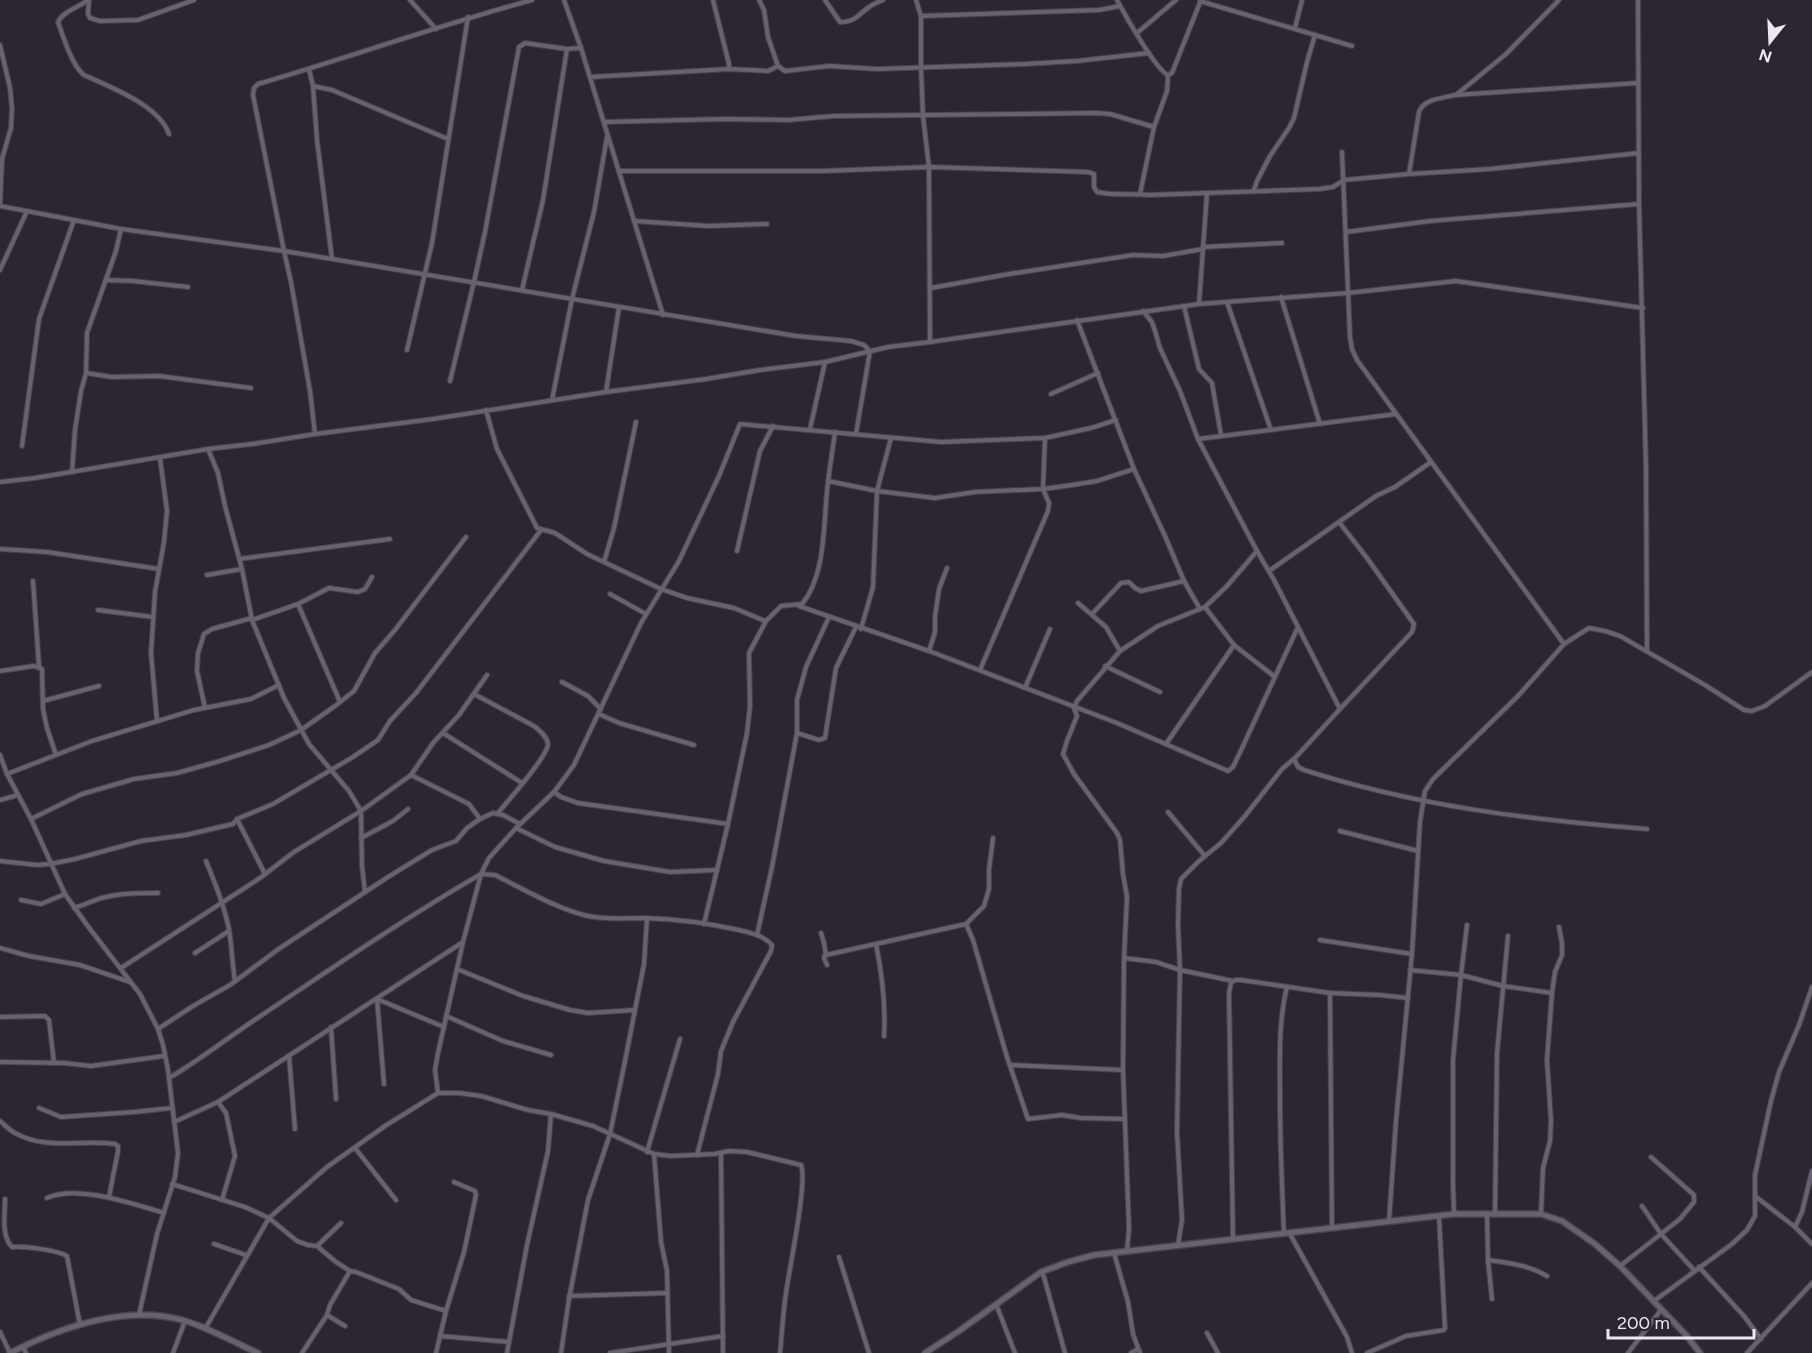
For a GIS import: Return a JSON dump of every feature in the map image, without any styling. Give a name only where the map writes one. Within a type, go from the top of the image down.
[{"type":"street","points":[[88,0],[90,18],[100,21],[147,18],[194,0]]},
{"type":"street","points":[[88,0],[62,15],[58,22],[79,71],[132,98],[162,120],[169,134]]},
{"type":"street","points":[[410,0],[436,29]]},
{"type":"street","points":[[315,434],[291,282],[253,95],[254,88],[258,84],[468,17],[532,0]]},
{"type":"street","points":[[564,0],[581,48],[663,315]]},
{"type":"street","points":[[713,0],[729,69]]},
{"type":"street","points":[[759,0],[764,10],[768,37],[778,66],[785,71],[829,66],[877,69],[1077,61],[1149,53]]},
{"type":"street","points":[[825,0],[840,22],[844,23],[853,20],[871,5],[883,0]]},
{"type":"street","points":[[916,0],[921,16],[923,116],[929,167],[930,342]]},
{"type":"street","points":[[1117,0],[1149,53],[1164,74],[1168,75]]},
{"type":"street","points":[[1137,33],[1176,0]]},
{"type":"street","points":[[1168,75],[1173,73],[1200,0],[1352,46]]},
{"type":"street","points":[[1294,28],[1302,0]]},
{"type":"street","points":[[1455,95],[1506,54],[1559,0]]},
{"type":"street","points":[[1638,0],[1639,204],[1643,308],[1647,651]]},
{"type":"street","points":[[921,16],[1099,10],[1120,6]]},
{"type":"street","points":[[407,350],[432,243],[468,17]]},
{"type":"street","points":[[1254,190],[1270,156],[1294,118],[1315,35]]},
{"type":"street","points":[[450,381],[474,282],[519,47],[525,44],[567,50],[581,48]]},
{"type":"street","points":[[0,45],[10,87],[12,108],[11,128],[2,159],[0,206],[121,229],[284,251],[663,315],[796,336],[851,341],[864,345],[870,351]]},
{"type":"street","points":[[522,290],[543,200],[567,50]]},
{"type":"street","points":[[590,77],[729,69],[768,71],[778,66]]},
{"type":"street","points":[[309,69],[313,86],[317,140],[332,259]]},
{"type":"street","points":[[1140,194],[1154,127],[1167,91],[1168,75]]},
{"type":"street","points":[[1409,174],[1421,107],[1427,102],[1455,95],[1638,83]]},
{"type":"street","points":[[313,86],[332,90],[448,139]]},
{"type":"street","points":[[604,122],[789,120],[834,116],[1097,113],[1110,114],[1154,127]]},
{"type":"street","points":[[552,400],[572,299],[594,212],[607,133]]},
{"type":"street","points":[[1342,153],[1352,349],[1357,360],[1564,644]]},
{"type":"street","points":[[619,171],[822,171],[929,167],[1092,172],[1097,192],[1110,195],[1149,195],[1333,187],[1344,180],[1490,169],[1639,153]]},
{"type":"street","points":[[1199,304],[1207,193]]},
{"type":"street","points":[[1346,232],[1430,221],[1639,204]]},
{"type":"street","points":[[0,270],[27,211]]},
{"type":"street","points":[[22,446],[39,319],[74,220]]},
{"type":"street","points":[[634,221],[710,226],[767,224]]},
{"type":"street","points":[[72,472],[75,430],[86,373],[87,333],[116,251],[121,229]]},
{"type":"street","points":[[931,288],[1133,255],[1163,256],[1203,248],[1282,243]]},
{"type":"street","points":[[105,280],[188,287]]},
{"type":"street","points":[[0,482],[208,449],[825,362],[900,344],[930,342],[1199,304],[1348,293],[1456,281],[1643,308]]},
{"type":"street","points":[[1281,297],[1320,424]]},
{"type":"street","points":[[1227,302],[1271,430]]},
{"type":"street","points":[[1184,306],[1199,369],[1212,383],[1221,435]]},
{"type":"street","points":[[606,392],[619,307]]},
{"type":"street","points":[[1143,311],[1152,322],[1160,348],[1180,391],[1198,439],[1340,709]]},
{"type":"street","points":[[1077,320],[1134,469],[1184,581],[1202,608],[1234,645],[1275,677]]},
{"type":"street","points":[[856,434],[870,351]]},
{"type":"street","points":[[810,429],[825,362]]},
{"type":"street","points":[[86,373],[112,377],[159,376],[251,388]]},
{"type":"street","points":[[1051,394],[1098,373]]},
{"type":"street","points":[[486,410],[497,449],[534,524],[540,530],[555,533],[587,554],[661,589],[687,598],[734,608],[766,621]]},
{"type":"street","points":[[1198,439],[1396,414]]},
{"type":"street","points":[[438,1093],[435,1070],[463,942],[481,874],[489,858],[554,792],[574,765],[646,614],[679,561],[719,476],[737,427],[743,423],[941,442],[1045,438],[1092,428],[1116,420]]},
{"type":"street","points":[[604,562],[614,528],[636,422]]},
{"type":"street","points":[[737,551],[760,451],[773,426]]},
{"type":"street","points":[[799,606],[809,594],[820,562],[835,432]]},
{"type":"street","points":[[797,733],[819,740],[825,738],[836,668],[859,628],[873,587],[877,490],[891,438]]},
{"type":"street","points":[[980,670],[1048,511],[1049,503],[1043,489],[1045,438]]},
{"type":"street","points":[[208,449],[218,473],[252,619],[279,685],[309,744],[349,791],[361,811],[365,892]]},
{"type":"street","points":[[157,721],[151,653],[153,617],[167,511],[160,458]]},
{"type":"street","points":[[1269,571],[1377,496],[1395,487],[1431,462]]},
{"type":"street","points":[[828,481],[935,498],[975,492],[1043,489],[1097,481],[1134,469]]},
{"type":"street","points":[[1178,1245],[1182,1220],[1177,1132],[1180,970],[1178,949],[1181,879],[1221,843],[1282,769],[1294,759],[1412,632],[1414,624],[1339,522]]},
{"type":"street","points":[[0,861],[50,864],[141,841],[186,835],[233,824],[237,819],[273,804],[353,757],[378,740],[390,721],[416,693],[540,530]]},
{"type":"street","points":[[31,819],[82,794],[134,779],[177,773],[220,761],[270,745],[301,730],[354,691],[375,653],[466,537]]},
{"type":"street","points":[[239,559],[390,539]]},
{"type":"street","points":[[0,549],[47,552],[159,569]]},
{"type":"street","points":[[1127,1251],[1129,1228],[1123,1070],[1127,897],[1120,840],[1074,774],[1063,754],[1077,716],[1074,708],[1077,700],[1105,666],[1120,651],[1158,626],[1202,608],[1227,586],[1257,551]]},
{"type":"street","points":[[929,651],[935,632],[934,617],[939,589],[947,568]]},
{"type":"street","points":[[207,574],[242,570]]},
{"type":"street","points":[[205,708],[197,671],[198,653],[204,634],[212,629],[298,604],[329,588],[358,592],[365,589],[372,577]]},
{"type":"street","points":[[33,581],[39,666],[43,672],[43,701],[47,728],[56,756]]},
{"type":"street","points":[[1092,614],[1125,582],[1130,582],[1141,591],[1184,581]]},
{"type":"street","points":[[610,594],[646,614]]},
{"type":"street","points":[[1078,603],[1106,627],[1120,651]]},
{"type":"street","points":[[298,604],[340,702]]},
{"type":"street","points":[[704,924],[747,733],[750,706],[749,653],[766,621],[781,606],[799,606],[929,651],[1166,744],[1226,770],[1231,770],[1298,627]]},
{"type":"street","points":[[98,610],[153,617]]},
{"type":"street","points":[[757,935],[797,733],[797,700],[806,667],[829,617]]},
{"type":"street","points":[[1389,1222],[1412,954],[1422,801],[1425,791],[1433,780],[1518,696],[1564,644],[1583,630],[1595,628],[1620,636],[1744,710],[1752,711],[1765,706],[1812,672]]},
{"type":"street","points":[[1025,688],[1050,629]]},
{"type":"street","points":[[1166,744],[1234,645]]},
{"type":"street","points":[[0,671],[39,666]]},
{"type":"street","points":[[1105,666],[1160,692]]},
{"type":"street","points":[[121,968],[265,874],[315,838],[361,811],[411,775],[433,743],[487,675]]},
{"type":"street","points":[[562,682],[588,696],[600,712],[619,723],[694,745]]},
{"type":"street","points":[[7,774],[92,741],[205,708],[251,699],[279,685]]},
{"type":"street","points":[[43,701],[99,686]]},
{"type":"street","points":[[474,694],[534,726],[548,741],[548,748],[539,762],[497,814]]},
{"type":"street","points":[[443,733],[522,783]]},
{"type":"street","points":[[0,755],[65,894],[140,994],[158,1029],[169,1078],[178,1153],[139,1315]]},
{"type":"street","points":[[1294,759],[1299,767],[1321,776],[1422,801],[1556,822],[1647,829]]},
{"type":"street","points":[[411,775],[469,804],[480,819]]},
{"type":"street","points":[[554,792],[578,803],[728,824]]},
{"type":"street","points":[[0,800],[18,795]]},
{"type":"street","points":[[361,838],[393,821],[408,809]]},
{"type":"street","points":[[1168,812],[1204,856]]},
{"type":"street","points":[[158,1029],[193,1005],[235,981],[280,948],[365,892],[432,850],[456,841],[467,828],[493,813],[555,848],[604,861],[670,872],[717,870]]},
{"type":"street","points":[[237,819],[265,874]]},
{"type":"street","points":[[1340,831],[1418,851]]},
{"type":"street","points":[[826,955],[966,924],[984,906],[993,838]]},
{"type":"street","points":[[206,861],[223,902],[235,981]]},
{"type":"street","points":[[169,1078],[190,1066],[376,938],[481,874],[495,875],[578,914],[604,918],[717,925],[757,935],[767,939],[772,945],[721,1051],[718,1074],[697,1155]]},
{"type":"street","points":[[74,908],[103,897],[138,892],[158,893]]},
{"type":"street","points":[[21,900],[41,904],[65,894]]},
{"type":"street","points":[[561,1353],[569,1296],[588,1200],[610,1134],[635,1010],[644,964],[647,919]]},
{"type":"street","points":[[966,924],[973,940],[1028,1119],[1062,1115],[1124,1119]]},
{"type":"street","points":[[1455,1214],[1452,1152],[1453,1060],[1467,925]]},
{"type":"street","points":[[1541,1214],[1543,1168],[1550,1141],[1551,1121],[1547,1059],[1552,993],[1555,972],[1562,955],[1559,927]]},
{"type":"street","points":[[195,952],[229,930]]},
{"type":"street","points":[[821,933],[825,943],[826,955],[824,957],[827,965]]},
{"type":"street","points":[[1496,1214],[1497,1053],[1508,936]]},
{"type":"street","points":[[1320,940],[1412,954]]},
{"type":"street","points":[[174,1122],[218,1102],[463,942]]},
{"type":"street","points":[[876,944],[885,1017],[884,1036]]},
{"type":"street","points":[[0,948],[80,965],[131,982]]},
{"type":"street","points":[[1124,958],[1156,962],[1180,970],[1233,981],[1240,980],[1330,993],[1408,998]]},
{"type":"street","points":[[457,969],[523,996],[570,1010],[588,1013],[635,1010]]},
{"type":"street","points":[[1410,970],[1461,975],[1503,986],[1552,993]]},
{"type":"street","points":[[1233,981],[1229,993],[1233,1239]]},
{"type":"street","points":[[1287,987],[1282,1006],[1280,1065],[1281,1173],[1287,1234],[1347,1337],[1352,1353]]},
{"type":"street","points":[[1654,1301],[1732,1244],[1747,1230],[1755,1216],[1755,1175],[1773,1091],[1812,987]]},
{"type":"street","points":[[1330,993],[1332,1228]]},
{"type":"street","points":[[377,999],[444,1027]]},
{"type":"street","points":[[377,999],[384,1084]]},
{"type":"street","points":[[0,1017],[45,1016],[49,1020],[54,1063]]},
{"type":"street","points":[[446,1016],[502,1041],[550,1055]]},
{"type":"street","points":[[331,1028],[336,1099]]},
{"type":"street","points":[[647,1152],[680,1039]]},
{"type":"street","points":[[0,1062],[91,1066],[164,1056]]},
{"type":"street","points":[[289,1056],[295,1128]]},
{"type":"street","points":[[1010,1065],[1123,1070]]},
{"type":"street","points":[[204,1329],[268,1218],[327,1167],[385,1126],[438,1093],[459,1093],[481,1096],[593,1126],[654,1154],[671,1156],[747,1152],[801,1165],[803,1169],[802,1190],[786,1295],[780,1353]]},
{"type":"street","points":[[218,1102],[225,1113],[236,1156],[222,1200]]},
{"type":"street","points":[[39,1108],[61,1117],[172,1108]]},
{"type":"street","points":[[507,1353],[527,1245],[548,1151],[551,1114]]},
{"type":"street","points":[[0,1121],[23,1137],[39,1142],[115,1144],[118,1146],[109,1197]]},
{"type":"street","points":[[355,1148],[396,1200]]},
{"type":"street","points":[[721,1153],[723,1353]]},
{"type":"street","points":[[654,1154],[660,1242],[667,1271],[669,1353]]},
{"type":"street","points":[[1620,1266],[1680,1219],[1694,1202],[1695,1198],[1651,1157]]},
{"type":"street","points":[[1795,1227],[1802,1212],[1812,1171]]},
{"type":"street","points":[[436,1353],[464,1252],[476,1195],[475,1191],[454,1182]]},
{"type":"street","points":[[172,1184],[245,1207],[268,1218],[297,1241],[317,1246],[350,1271],[399,1289],[411,1300],[446,1311]]},
{"type":"street","points":[[47,1198],[54,1194],[109,1197],[164,1213]]},
{"type":"street","points":[[1755,1196],[1795,1227],[1812,1244]]},
{"type":"street","points":[[5,1199],[5,1232],[7,1242],[12,1247],[55,1251],[67,1256],[80,1325]]},
{"type":"street","points":[[1642,1206],[1661,1234],[1695,1270]]},
{"type":"street","points":[[1487,1213],[1492,1299]]},
{"type":"street","points":[[925,1353],[1041,1272],[1095,1255],[1455,1214],[1487,1213],[1541,1214],[1562,1221],[1573,1228],[1620,1266],[1700,1353]]},
{"type":"street","points":[[1367,1353],[1406,1336],[1444,1330],[1439,1216]]},
{"type":"street","points":[[317,1246],[341,1222]]},
{"type":"street","points":[[214,1244],[246,1255]]},
{"type":"street","points":[[1114,1253],[1139,1351],[1131,1353]]},
{"type":"street","points":[[839,1257],[869,1353]]},
{"type":"street","points":[[1488,1260],[1519,1264],[1538,1270],[1547,1276]]},
{"type":"street","points":[[1699,1267],[1744,1316],[1761,1339]]},
{"type":"street","points":[[302,1353],[327,1315],[330,1305],[350,1271]]},
{"type":"street","points":[[1041,1272],[1065,1353]]},
{"type":"street","points":[[1747,1353],[1812,1283]]},
{"type":"street","points":[[569,1296],[667,1293]]},
{"type":"street","points":[[996,1304],[1015,1353]]},
{"type":"street","points":[[1628,1353],[1661,1310]]},
{"type":"street","points":[[0,1332],[10,1353],[44,1337],[80,1325],[113,1318],[153,1315],[185,1321],[258,1353]]},
{"type":"street","points":[[327,1315],[345,1326]]},
{"type":"street","points":[[173,1353],[185,1321]]},
{"type":"street","points":[[1207,1333],[1218,1353]]},
{"type":"street","points":[[440,1336],[509,1342]]},
{"type":"street","points":[[610,1353],[723,1336]]},
{"type":"street","points":[[23,1347],[26,1353]]}]
